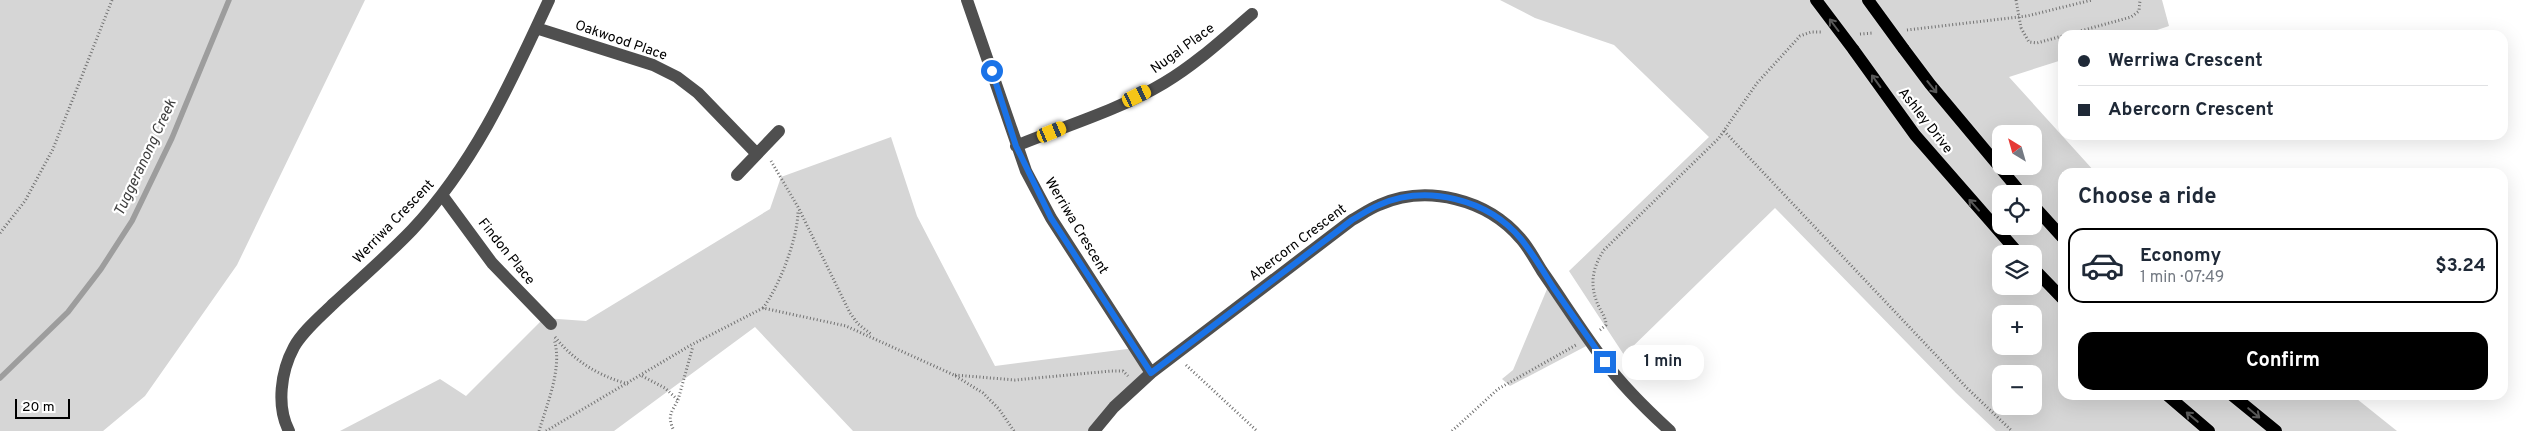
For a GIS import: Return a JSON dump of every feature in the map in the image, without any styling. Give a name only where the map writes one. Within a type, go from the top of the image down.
[{"type":"main road","name":"Ashley Drive","points":[[1816,0],[1915,135],[2011,245]]},
{"type":"main road","name":"Ashley Drive","points":[[1868,0],[1930,84],[2014,185]]},
{"type":"main road","points":[[2042,215],[2058,233]]},
{"type":"main road","points":[[2042,277],[2058,294]]},
{"type":"main road","points":[[2173,400],[2209,431]]},
{"type":"main road","points":[[2238,400],[2276,431]]},
{"type":"street","name":"Werriwa Crescent","points":[[289,431],[281,399],[284,372],[294,346],[312,325],[411,230],[460,172],[491,122],[549,0]]},
{"type":"street","name":"Werriwa Crescent","points":[[967,0],[1016,146],[1051,218],[1151,373]]},
{"type":"street","name":"Nugal Place","points":[[1016,146],[1124,103],[1164,83],[1200,57],[1252,14]]},
{"type":"street","name":"Oakwood Place","points":[[536,28],[653,66],[677,77],[698,93],[757,154]]},
{"type":"street","points":[[737,175],[779,131]]},
{"type":"street","name":"Findon Place","points":[[442,195],[492,263],[552,330]]},
{"type":"street","name":"Abercorn Crescent","points":[[1094,431],[1114,407],[1151,373],[1352,220],[1379,205],[1409,197],[1440,196],[1455,199],[1485,210],[1498,218],[1521,239],[1605,362],[1641,405],[1670,431]]},
{"type":"path","points":[[0,233],[25,201],[53,149],[112,0]]},
{"type":"path","points":[[2016,0],[2021,28],[2028,42],[2037,43],[2058,37]]},
{"type":"path","points":[[1905,30],[2027,16],[2092,0]]},
{"type":"path","points":[[2084,30],[2131,17],[2139,11],[2140,0]]},
{"type":"path","points":[[1595,333],[1606,325],[1606,320],[1597,302],[1592,280],[1595,264],[1604,250],[1698,160],[1724,131],[1757,83],[1800,36],[1811,32],[1830,32]]},
{"type":"path","points":[[1858,34],[1876,33]]},
{"type":"path","points":[[1724,131],[1967,388],[2012,431]]},
{"type":"path","points":[[757,154],[766,154],[798,208],[850,313],[858,324],[873,336]]},
{"type":"path","points":[[546,431],[693,345],[763,308],[770,299],[787,258],[798,221],[798,208]]},
{"type":"path","points":[[763,308],[846,326],[873,336],[954,375],[983,393],[999,409],[1014,431]]},
{"type":"path","points":[[552,330],[566,350],[583,365],[629,384]]},
{"type":"path","points":[[539,431],[554,373],[557,350],[552,330]]},
{"type":"path","points":[[1452,431],[1498,389],[1579,344],[1574,336]]},
{"type":"path","points":[[674,431],[669,419],[670,412],[678,400],[693,345]]},
{"type":"path","points":[[1184,363],[1257,431]]},
{"type":"path","points":[[954,375],[1015,380],[1123,371]]},
{"type":"path","points":[[641,376],[665,388],[678,400]]},
{"type":"shaded area","points":[[0,0],[365,0],[237,265],[145,396],[103,431],[0,431]]},
{"type":"shaded area","points":[[1500,0],[2162,0],[2169,26],[2157,30],[2058,30],[2058,61],[2009,77],[2058,131],[2058,140],[2066,140],[2091,168],[2058,168],[2058,400],[2358,400],[2397,431],[1996,431],[1956,393],[1775,208],[1624,355],[1569,271],[1709,137],[1614,45],[1535,18]]},
{"type":"shaded area","points":[[891,137],[917,216],[995,366],[1135,348],[1151,373],[1094,431],[853,431],[755,327],[614,431],[340,431],[440,379],[466,396],[544,318],[586,321],[770,209],[781,177]]},
{"type":"shaded area","points":[[1550,282],[1592,343],[1510,386],[1502,379],[1513,370]]},
{"type":"waterway","name":"Tuggeranong Creek","points":[[0,378],[68,312],[101,269],[132,221],[172,138],[229,0]]},
{"type":"route","points":[[992,71],[1026,171],[1051,218],[1151,373],[1352,220],[1379,205],[1409,197],[1440,196],[1455,199],[1485,210],[1498,218],[1521,239],[1605,362]]}]
